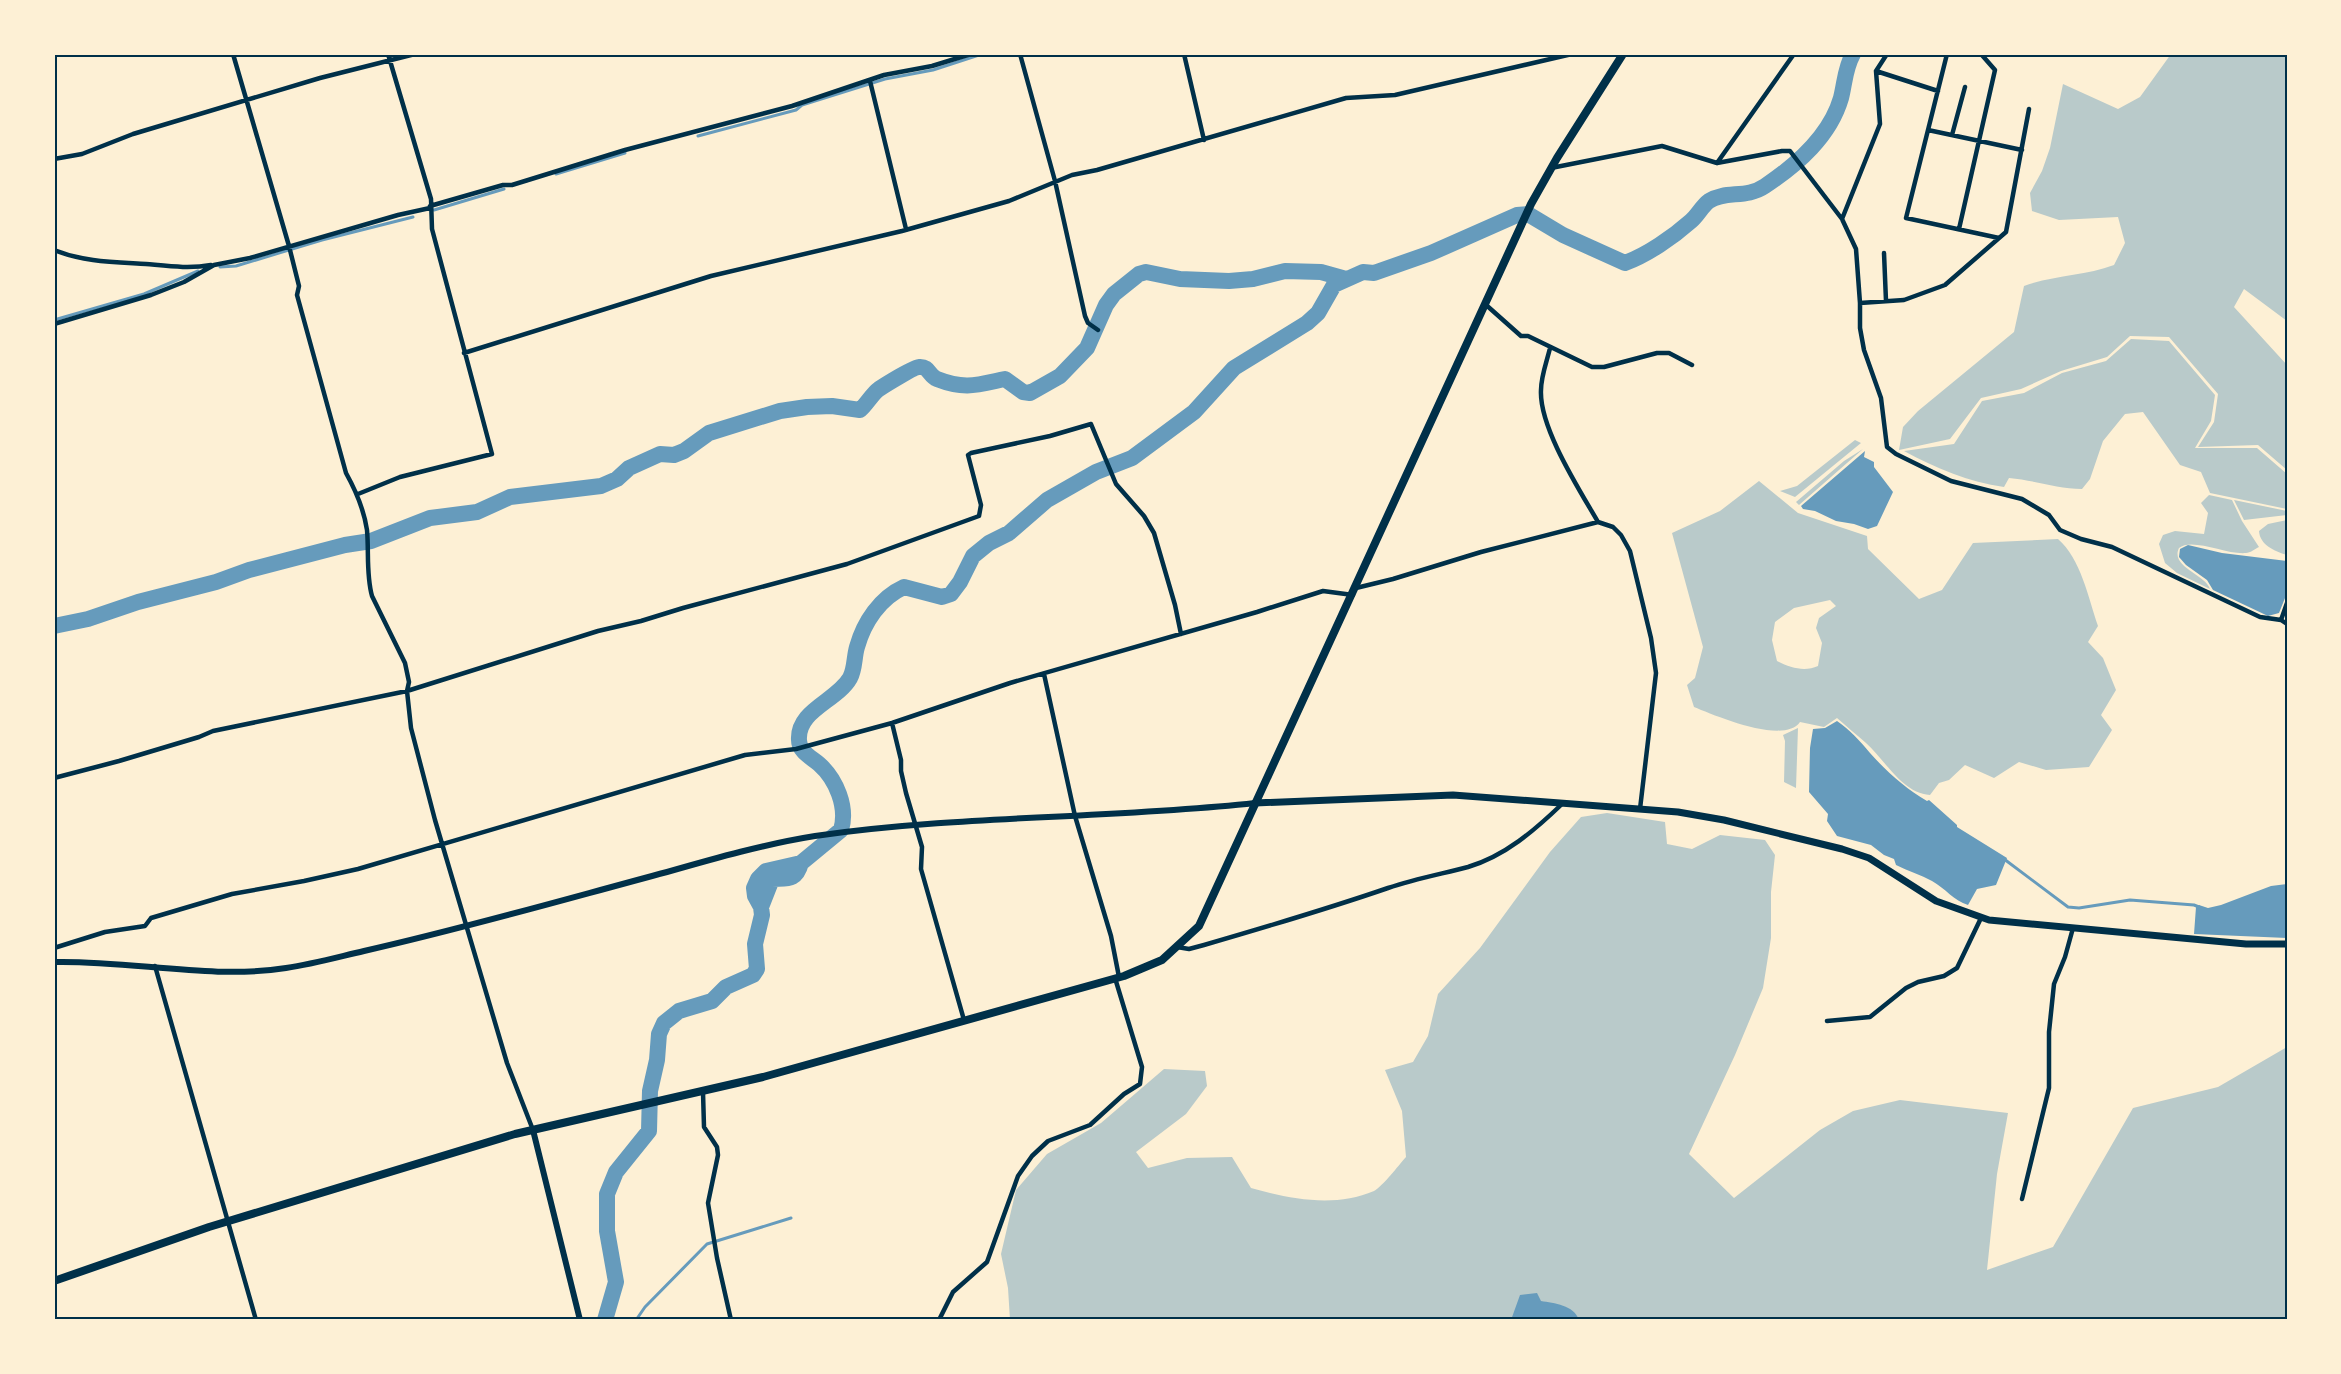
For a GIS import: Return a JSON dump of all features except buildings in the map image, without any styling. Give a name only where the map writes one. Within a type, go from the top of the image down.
[{"type":"main road","points":[[54,1281],[130,1253],[228,1222],[533,1130],[703,1092],[1117,978],[1162,960],[1198,926],[1531,204],[1623,54]]},
{"type":"main road","points":[[1255,803],[1443,795],[1678,812],[1724,820],[1842,849],[1869,858],[1936,901],[1981,918],[2246,944],[2287,944]]},
{"type":"street","points":[[233,54],[290,249],[299,286],[297,295],[346,473],[358,494],[367,539],[369,585],[372,596],[405,663],[409,682],[407,691],[411,728],[441,843],[507,1063],[533,1130],[580,1320]]},
{"type":"street","points":[[358,494],[400,477],[492,454],[432,229],[431,199],[388,54]]},
{"type":"street","points":[[54,159],[82,154],[133,134],[320,78],[415,54]]},
{"type":"street","points":[[54,250],[75,258],[101,262],[179,268],[214,265],[250,258],[290,249],[503,185],[512,185],[546,176],[624,150],[792,106],[871,83],[884,75],[932,66],[971,54]]},
{"type":"street","points":[[1020,54],[1055,181],[1085,316],[1096,329]]},
{"type":"street","points":[[1184,54],[1204,140]]},
{"type":"street","points":[[464,353],[711,276],[906,229],[1008,201],[1055,181],[1346,98],[1395,95],[1572,54]]},
{"type":"street","points":[[1717,163],[1794,54]]},
{"type":"street","points":[[1842,219],[1880,124],[1876,71],[1887,54]]},
{"type":"street","points":[[1947,54],[1906,218],[1999,238]]},
{"type":"street","points":[[1959,229],[1995,70],[1981,54]]},
{"type":"street","points":[[1876,71],[1938,91]]},
{"type":"street","points":[[871,83],[906,229]]},
{"type":"street","points":[[1952,135],[1965,87]]},
{"type":"street","points":[[1860,303],[1904,300],[1945,285],[2006,232],[2029,110]]},
{"type":"street","points":[[1928,130],[2022,150]]},
{"type":"street","points":[[1551,168],[1662,146],[1717,163],[1790,151],[1842,219],[1856,249],[1860,328],[1864,350],[1881,398],[1887,447],[1896,454],[1951,481],[2022,499],[2049,515],[2060,530],[2112,548],[2260,617],[2281,620],[2287,624]]},
{"type":"street","points":[[1884,253],[1886,301]]},
{"type":"street","points":[[54,324],[151,295],[184,282],[214,265]]},
{"type":"street","points":[[1485,304],[1521,336],[1528,336],[1592,367],[1604,367],[1658,353],[1669,353],[1692,365]]},
{"type":"street","points":[[1550,348],[1541,389],[1546,422],[1598,522]]},
{"type":"street","points":[[54,778],[119,761],[213,731],[407,691],[598,631],[847,564],[979,516],[981,505],[968,455],[970,453],[1050,436],[1091,424],[1116,484],[1144,516],[1154,533],[1181,634]]},
{"type":"street","points":[[54,948],[105,932],[145,926],[151,918],[232,894],[358,869],[745,755],[796,749],[892,723],[1044,674],[1323,591],[1354,591],[1481,552],[1598,522],[1613,527],[1621,535],[1630,551],[1652,638],[1655,680],[1640,809]]},
{"type":"street","points":[[2281,620],[2287,603]]},
{"type":"street","points":[[939,1320],[953,1292],[987,1262],[1018,1176],[1032,1156],[1048,1141],[1090,1125],[1124,1094],[1140,1084],[1142,1067],[1117,978],[1111,936],[1075,816],[1044,674]]},
{"type":"street","points":[[892,723],[906,794],[922,847],[921,869],[964,1020]]},
{"type":"street","points":[[1177,947],[1190,949],[1330,908],[1390,887],[1470,866],[1501,852],[1537,828],[1563,802]]},
{"type":"street","points":[[54,962],[103,962],[224,971],[286,968],[441,934],[774,843],[815,836],[917,825],[1255,803]]},
{"type":"street","points":[[1827,1022],[1870,1017],[1906,988],[1918,982],[1944,976],[1957,968],[1981,918]]},
{"type":"street","points":[[2022,1199],[2049,1088],[2052,994],[2073,928]]},
{"type":"street","points":[[155,966],[256,1320]]},
{"type":"street","points":[[703,1092],[704,1127],[717,1147],[718,1155],[708,1203],[731,1320]]},
{"type":"shaded area","points":[[2171,54],[2287,54],[2287,321],[2244,289],[2234,307],[2287,365],[2287,470],[2258,445],[2198,447],[2214,422],[2218,394],[2169,337],[2130,336],[2107,357],[2061,371],[2021,389],[1981,398],[1950,439],[1899,450],[1903,427],[1918,411],[2014,332],[2024,286],[2114,265],[2125,243],[2118,217],[2059,220],[2032,211],[2030,193],[2042,171],[2050,148],[2063,84],[2118,109],[2140,97]]},
{"type":"shaded area","points":[[2131,339],[2169,341],[2215,395],[2211,421],[2195,448],[2257,448],[2287,474],[2287,509],[2210,493],[2201,472],[2180,465],[2143,412],[2125,414],[2103,441],[2090,479],[2082,489],[2009,478],[2004,487],[1991,485],[1952,474],[1904,451],[1954,444],[1982,401],[2024,393],[2062,373],[2106,361]]},
{"type":"shaded area","points":[[1855,440],[1861,443],[1795,497],[1780,491],[1797,486]]},
{"type":"shaded area","points":[[1863,449],[1799,505],[1796,502],[1844,461]]},
{"type":"shaded area","points":[[1759,481],[1798,513],[1867,536],[1868,549],[1919,599],[1942,590],[1973,543],[2058,539],[2073,557],[2098,626],[2088,642],[2103,658],[2116,690],[2101,715],[2112,730],[2089,767],[2046,770],[2019,762],[1994,778],[1965,765],[1949,780],[1939,783],[1930,795],[1911,789],[1866,743],[1837,718],[1824,727],[1800,722],[1792,728],[1780,731],[1765,730],[1733,722],[1694,707],[1687,685],[1695,678],[1703,647],[1672,533],[1720,511]],"holes":[[[1830,600],[1836,606],[1819,618],[1816,628],[1822,643],[1818,666],[1808,669],[1798,668],[1777,661],[1772,640],[1775,622],[1794,608]]]},
{"type":"shaded area","points":[[2209,495],[2232,500],[2259,547],[2246,553],[2229,552],[2192,544],[2179,548],[2179,560],[2202,579],[2210,589],[2177,573],[2165,563],[2159,544],[2163,535],[2175,531],[2204,534],[2208,513],[2201,503]]},
{"type":"shaded area","points":[[2234,500],[2287,511],[2287,515],[2244,520]]},
{"type":"shaded area","points":[[2287,520],[2287,555],[2265,544],[2259,531],[2268,524]]},
{"type":"shaded area","points":[[1798,728],[1796,788],[1784,782],[1785,741],[1783,735]]},
{"type":"shaded area","points":[[1607,813],[1665,822],[1667,844],[1692,849],[1720,835],[1765,840],[1775,855],[1771,892],[1771,938],[1763,988],[1689,1154],[1734,1198],[1820,1130],[1853,1111],[1900,1100],[2008,1113],[1997,1174],[1987,1270],[2053,1247],[2133,1108],[2218,1087],[2287,1047],[2287,1320],[1010,1320],[1008,1288],[1001,1254],[1016,1190],[1047,1154],[1101,1123],[1164,1069],[1205,1071],[1207,1086],[1186,1114],[1136,1152],[1148,1168],[1187,1158],[1232,1157],[1251,1188],[1281,1196],[1312,1200],[1344,1199],[1378,1188],[1406,1157],[1402,1111],[1385,1070],[1413,1062],[1428,1036],[1438,994],[1480,948],[1550,852],[1581,817]]},
{"type":"water","points":[[1865,451],[1864,457],[1874,462],[1874,467],[1893,492],[1877,526],[1868,529],[1803,509],[1801,506]]},
{"type":"water","points":[[2188,545],[2222,553],[2287,561],[2287,593],[2279,613],[2268,616],[2213,590],[2207,580],[2179,557],[2180,549]]},
{"type":"water","points":[[1837,721],[1904,785],[1927,801],[1929,800],[1957,827],[2007,858],[1996,885],[1977,889],[1968,905],[1958,901],[1932,881],[1896,865],[1894,859],[1871,845],[1837,836],[1827,821],[1828,814],[1809,792],[1813,729],[1825,728]]},
{"type":"water","points":[[2287,884],[2287,938],[2194,934],[2196,907],[2199,905],[2208,908],[2221,905],[2271,886]]},
{"type":"water","points":[[1537,1293],[1541,1301],[1568,1308],[1579,1320],[1511,1320],[1520,1295]]},
{"type":"waterway","points":[[698,136],[796,110],[802,105],[885,79],[933,70],[982,54]]},
{"type":"waterway","points":[[605,1320],[616,1282],[607,1231],[607,1194],[616,1172],[649,1131],[650,1091],[657,1060],[659,1034],[664,1023],[679,1011],[712,1001],[726,987],[753,975],[757,969],[755,944],[762,915],[754,888],[758,879],[766,871],[801,863],[841,830],[843,812],[839,794],[831,777],[801,748],[800,730],[811,713],[844,686],[850,678],[860,638],[880,604],[904,587],[942,597],[951,594],[973,556],[989,543],[1009,533],[1047,500],[1096,472],[1132,458],[1194,412],[1234,368],[1307,323],[1318,313],[1334,285],[1363,272],[1374,273],[1431,253],[1517,215],[1528,214],[1563,235],[1625,263],[1651,250],[1676,233],[1709,201],[1722,196],[1758,190],[1801,159],[1821,137],[1836,112],[1853,54]]},
{"type":"waterway","points":[[556,174],[625,153]]},
{"type":"waterway","points":[[434,210],[504,189]]},
{"type":"waterway","points":[[220,267],[236,266],[322,240],[413,217]]},
{"type":"waterway","points":[[54,320],[144,294],[198,271]]},
{"type":"waterway","points":[[54,626],[88,619],[138,602],[216,582],[249,570],[345,545],[371,541],[430,518],[477,512],[510,497],[601,486],[617,479],[629,468],[660,454],[674,455],[684,451],[709,433],[780,411],[832,406],[860,410],[879,389],[919,367],[925,368],[937,379],[947,382],[979,385],[1005,379],[1023,392],[1030,393],[1060,376],[1087,348],[1106,305],[1114,294],[1139,274],[1146,272],[1180,279],[1229,281],[1253,279],[1285,271],[1321,272],[1346,279]]},
{"type":"waterway","points":[[2004,859],[2068,907],[2079,908],[2130,900],[2199,907]]},
{"type":"waterway","points":[[761,907],[772,879],[790,878],[799,869],[801,863]]},
{"type":"waterway","points":[[636,1320],[645,1307],[707,1244],[791,1218]]}]
